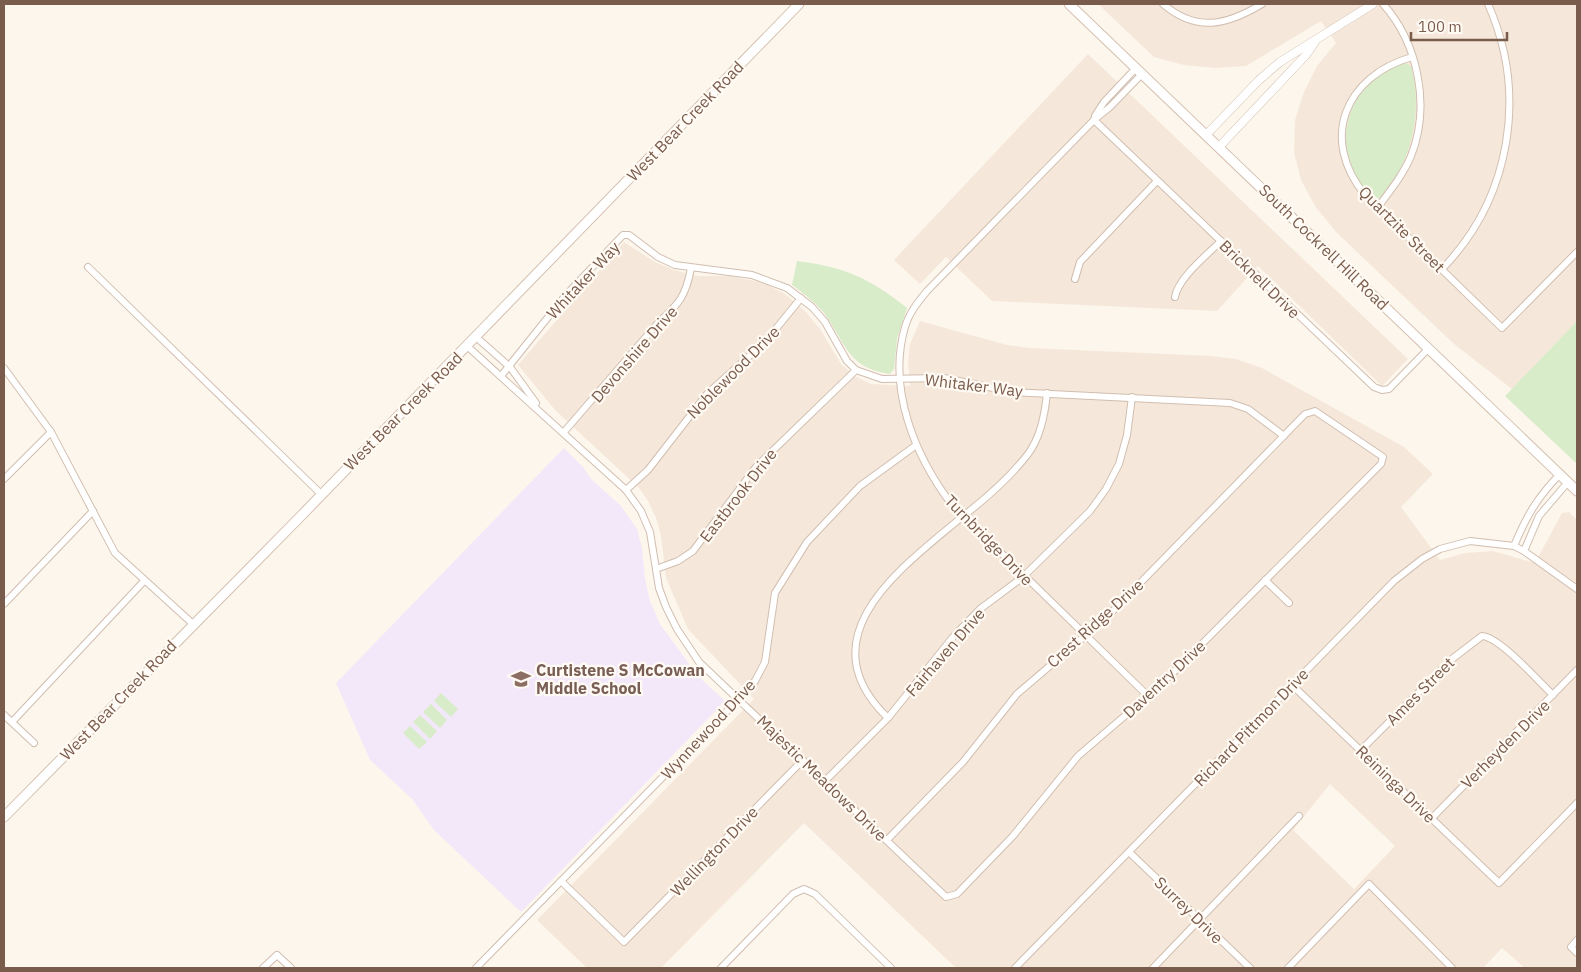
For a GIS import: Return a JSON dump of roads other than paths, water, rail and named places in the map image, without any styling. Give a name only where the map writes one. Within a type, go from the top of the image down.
[{"type":"main road","name":"West Bear Creek Road","points":[[4,817],[476,337],[799,4]]},
{"type":"main road","name":"South Cockrell Hill Road","points":[[1069,4],[1577,491]]},
{"type":"street","points":[[1163,4],[1182,17],[1207,23],[1232,20],[1262,4]]},
{"type":"street","points":[[1206,134],[1266,74],[1300,48],[1316,41],[1373,4]]},
{"type":"street","points":[[1378,207],[1396,184],[1411,156],[1419,128],[1420,95],[1412,57],[1399,24],[1383,4]]},
{"type":"street","points":[[1442,269],[1468,237],[1489,203],[1507,143],[1510,102],[1506,66],[1488,4]]},
{"type":"street","points":[[1219,147],[1306,55],[1316,41]]},
{"type":"street","name":"Quartzite Street","points":[[1412,57],[1386,66],[1373,74],[1356,93],[1343,121],[1342,146],[1349,171],[1356,184],[1502,328],[1577,252]]},
{"type":"street","name":"Turnbridge Drive","points":[[1139,71],[1104,102],[1094,120],[927,291],[913,309],[905,326],[900,379],[906,416],[916,446],[935,483],[963,517],[1148,696]]},
{"type":"street","name":"Bricknell Drive","points":[[1094,120],[1374,388],[1382,390],[1389,388],[1429,348]]},
{"type":"street","points":[[1075,279],[1080,262],[1157,181]]},
{"type":"street","name":"Whitaker Way","points":[[501,376],[565,296],[623,236],[628,235],[658,257],[675,265],[752,275],[787,288],[801,298],[825,322],[847,362],[856,370],[882,379],[944,378],[1013,392],[1230,403],[1248,408],[1284,436]]},
{"type":"street","points":[[1175,296],[1176,289],[1183,280],[1221,242]]},
{"type":"street","points":[[88,267],[321,494]]},
{"type":"street","name":"Devonshire Drive","points":[[564,432],[579,418],[648,334],[675,307],[684,295],[691,268]]},
{"type":"street","name":"Noblewood Drive","points":[[626,490],[648,470],[707,394],[766,341],[801,298]]},
{"type":"street","name":"Majestic Meadows Drive","points":[[476,337],[510,367],[544,414]]},
{"type":"street","name":"Majestic Meadows Drive","points":[[467,346],[626,490],[646,521],[659,588],[677,629],[699,662],[946,897]]},
{"type":"street","points":[[4,368],[51,432],[115,553],[193,624]]},
{"type":"street","name":"Eastbrook Drive","points":[[656,569],[678,562],[693,551],[756,467],[856,370]]},
{"type":"street","points":[[888,718],[867,696],[858,679],[857,638],[862,619],[877,595],[901,568],[930,541],[963,517],[1030,452],[1042,425],[1047,393]]},
{"type":"street","name":"Fairhaven Drive","points":[[825,782],[888,718],[953,637],[980,609],[1023,577],[1074,529],[1106,489],[1119,464],[1125,445],[1132,397]]},
{"type":"street","name":"Crest Ridge Drive","points":[[887,840],[963,762],[1017,694],[1086,636],[1309,411],[1315,411],[1383,457]]},
{"type":"street","points":[[4,479],[51,432]]},
{"type":"street","name":"Wynnewood Drive","points":[[476,968],[755,681],[765,662],[775,593],[807,542],[860,486],[916,446]]},
{"type":"street","name":"Daventry Drive","points":[[946,897],[957,894],[1013,836],[1088,745],[1148,696],[1381,464],[1383,457]]},
{"type":"street","points":[[1514,546],[1526,516],[1540,495],[1560,474]]},
{"type":"street","points":[[1524,550],[1539,516],[1568,482]]},
{"type":"street","points":[[4,604],[94,511]]},
{"type":"street","name":"Richard Pittmon Drive","points":[[1019,967],[1394,581],[1422,558],[1440,549],[1470,541],[1514,546],[1524,550],[1577,589]]},
{"type":"street","points":[[1266,580],[1290,603]]},
{"type":"street","points":[[12,722],[144,581]]},
{"type":"street","name":"Ames Street","points":[[1360,751],[1452,659],[1482,636],[1487,636],[1503,648],[1554,695]]},
{"type":"street","name":"Verheyden Drive","points":[[1432,818],[1577,670]]},
{"type":"street","name":"Reininga Drive","points":[[1292,685],[1499,883],[1577,802]]},
{"type":"street","points":[[4,715],[34,743]]},
{"type":"street","name":"Wellington Drive","points":[[561,881],[624,942],[803,760]]},
{"type":"street","points":[[1153,968],[1299,816]]},
{"type":"street","name":"Surrey Drive","points":[[1129,852],[1250,968]]},
{"type":"street","points":[[1288,968],[1369,884],[1452,968]]},
{"type":"street","points":[[721,968],[793,894],[804,889],[815,894],[891,968]]},
{"type":"street","points":[[1577,940],[1570,947],[1577,953]]},
{"type":"street","points":[[263,968],[277,954],[291,968]]},
{"type":"place","name":"Curtistene S McCowan Middle School","points":[[521,679]]}]
